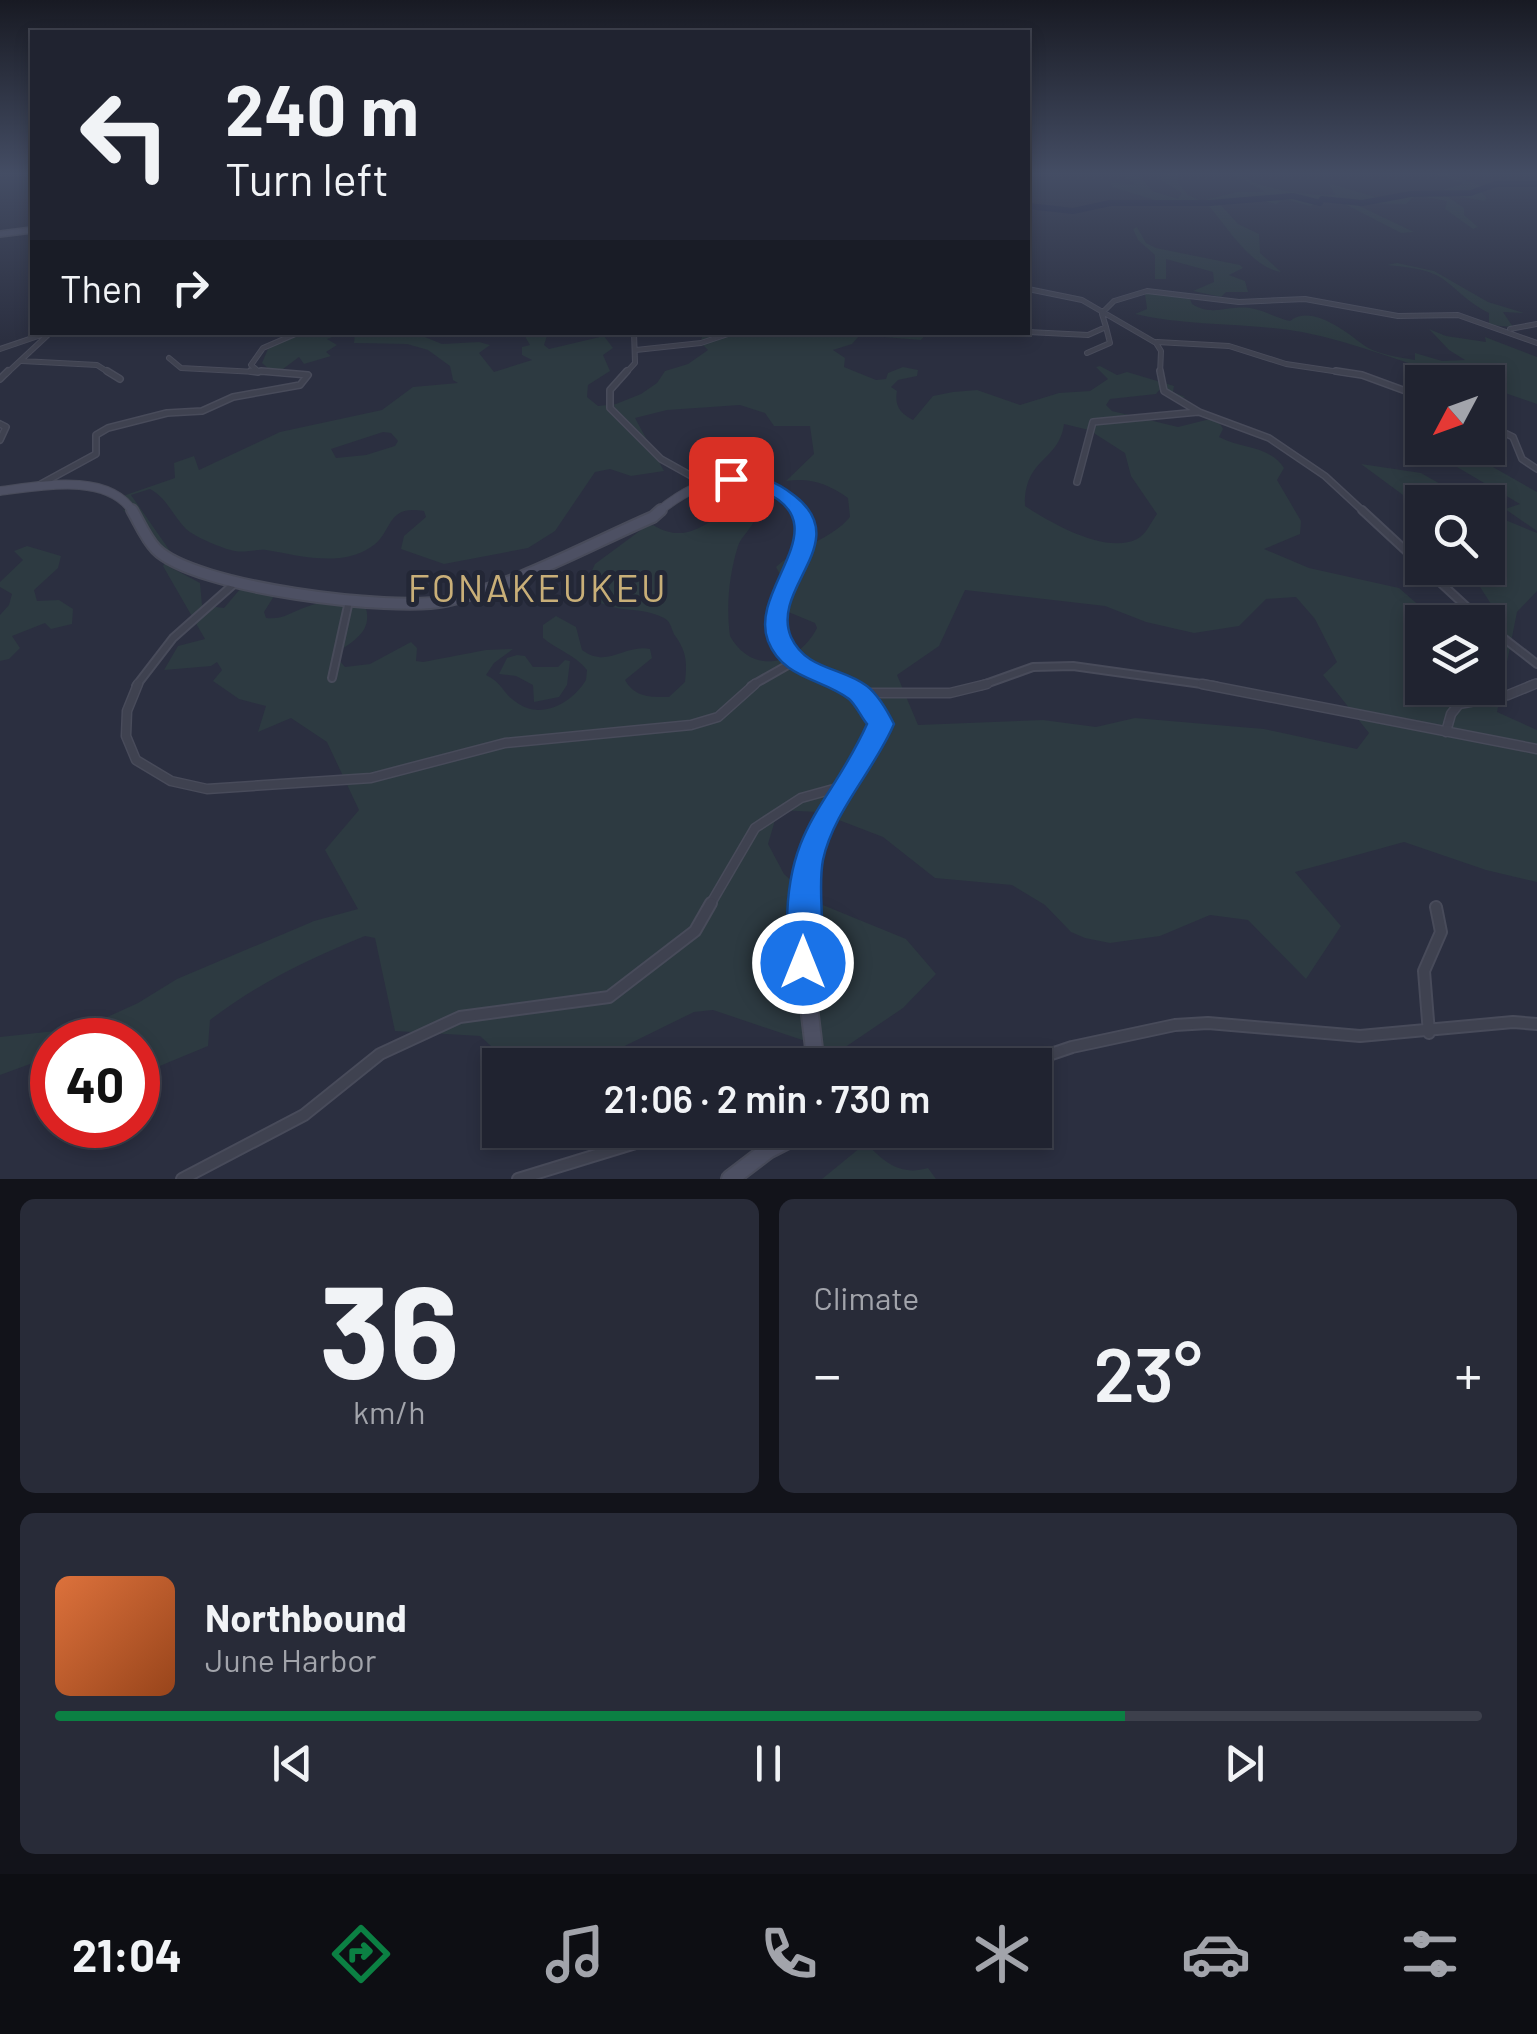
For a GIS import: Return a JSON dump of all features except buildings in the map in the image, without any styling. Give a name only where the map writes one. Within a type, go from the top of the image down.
[{"type":"street","points":[[0,234],[30,230]]},
{"type":"street","points":[[1030,289],[1078,298],[1156,342],[1229,346],[1286,364],[1367,376],[1405,391]]},
{"type":"street","points":[[1102,313],[1122,295],[1178,294],[1242,302],[1310,300],[1400,316],[1444,313],[1509,329],[1537,344]]},
{"type":"street","points":[[1086,353],[1110,343],[1102,313]]},
{"type":"street","points":[[1509,329],[1537,324]]},
{"type":"street","points":[[1030,332],[1088,335],[1106,327]]},
{"type":"street","points":[[0,349],[40,335]]},
{"type":"street","points":[[0,379],[46,335]]},
{"type":"street","points":[[264,372],[251,365],[262,348],[293,335]]},
{"type":"street","points":[[634,335],[636,363],[609,392],[610,408],[661,458],[704,483]]},
{"type":"street","points":[[636,350],[701,344],[726,335]]},
{"type":"street","points":[[1156,342],[1161,350],[1161,387],[1199,412],[1269,438],[1325,476],[1464,605]]},
{"type":"street","points":[[41,484],[96,454],[96,435],[103,430],[168,414],[202,411],[232,398],[294,387],[309,378],[301,372],[240,373],[212,367],[181,368],[169,358]]},
{"type":"street","points":[[22,361],[98,366],[120,379]]},
{"type":"street","points":[[1077,482],[1093,422],[1199,412]]},
{"type":"street","points":[[0,424],[6,427],[0,440]]},
{"type":"street","points":[[1505,433],[1513,437],[1522,459],[1537,469]]},
{"type":"street","points":[[0,491],[41,484],[84,486],[116,494],[126,501],[157,550],[190,570],[235,583],[409,605],[467,595],[653,517],[681,493],[704,483],[756,481],[776,490],[800,512],[808,533],[780,605],[776,625],[781,642],[796,661],[824,680],[858,693],[950,692],[982,686],[1034,667],[1073,666],[1209,685],[1537,749]]},
{"type":"street","points":[[235,583],[184,626],[156,658],[134,688],[127,709],[126,735],[131,754],[179,784],[208,789],[371,778],[506,743],[692,725],[718,717],[750,687],[796,661]]},
{"type":"street","points":[[332,678],[348,600]]},
{"type":"street","points":[[1505,639],[1537,664]]},
{"type":"street","points":[[1446,733],[1451,714],[1460,704],[1508,695],[1537,683]]},
{"type":"street","points":[[814,1048],[803,963],[803,896],[814,839],[880,724],[858,693]]},
{"type":"street","points":[[182,1179],[304,1116],[380,1054],[460,1017],[610,998],[695,931],[755,828],[801,798],[847,786]]},
{"type":"street","points":[[1429,1032],[1424,971],[1441,932],[1436,907]]},
{"type":"street","points":[[1052,1054],[1174,1024],[1339,1036],[1429,1032],[1513,1022],[1537,1024]]},
{"type":"street","points":[[518,1179],[619,1148]]},
{"type":"street","points":[[730,1179],[772,1148]]},
{"type":"shaded area","points":[[1133,229],[1138,229],[1146,243],[1156,248],[1240,265],[1243,268],[1229,275],[1245,281],[1248,292],[1226,292],[1221,297],[1193,291],[1214,282],[1213,272],[1166,259],[1166,279],[1155,279],[1155,255],[1138,240]]},
{"type":"shaded area","points":[[1227,229],[1249,229],[1259,234],[1260,253],[1281,272],[1260,263]]},
{"type":"shaded area","points":[[1397,263],[1434,271],[1488,302],[1524,313],[1503,312],[1513,327],[1489,325],[1489,313],[1443,279],[1423,270],[1387,265]]},
{"type":"shaded area","points":[[1179,292],[1189,296],[1192,304],[1207,310],[1250,308],[1290,321],[1317,317],[1366,347],[1415,360],[1415,353],[1442,361],[1465,360],[1429,329],[1446,336],[1486,342],[1485,337],[1537,357],[1537,404],[1505,393],[1505,365],[1414,365],[1302,332],[1135,314],[1147,309],[1145,294]]},
{"type":"shaded area","points":[[338,335],[327,339],[337,345],[326,352],[331,356],[304,364],[299,357],[283,369],[270,370],[262,363],[268,349],[287,339]]},
{"type":"shaded area","points":[[355,335],[420,335],[442,344],[479,342],[490,345],[479,353],[494,372],[532,360],[522,355],[522,347],[530,345],[524,335],[547,335],[544,345],[549,349],[604,336],[613,348],[603,355],[610,371],[588,385],[587,397],[598,406],[641,394],[657,383],[665,371],[688,364],[708,350],[700,335],[860,335],[852,344],[833,350],[845,358],[844,367],[876,380],[886,379],[888,373],[903,367],[918,370],[917,376],[898,380],[891,387],[897,391],[899,409],[913,420],[933,396],[953,392],[977,390],[1020,405],[1059,393],[1090,391],[1108,379],[1096,367],[1100,366],[1117,375],[1127,372],[1174,386],[1173,392],[1185,397],[1181,399],[1161,388],[1156,394],[1110,399],[1106,405],[1112,411],[1178,427],[1210,419],[1219,422],[1223,429],[1219,437],[1263,451],[1278,461],[1284,468],[1277,480],[1301,521],[1300,534],[1264,549],[1309,568],[1399,588],[1418,605],[1405,605],[1405,705],[1498,705],[1497,712],[1537,730],[1537,882],[1486,870],[1404,842],[1295,872],[1341,926],[1306,979],[1248,920],[1210,915],[1160,936],[1110,943],[1085,938],[1071,932],[1045,905],[1012,885],[935,878],[883,837],[818,812],[778,810],[768,844],[784,874],[813,901],[906,939],[936,974],[903,1008],[844,1048],[826,1048],[713,1010],[694,1012],[621,1048],[493,1048],[480,1036],[395,1031],[375,938],[365,936],[247,994],[210,1020],[208,1046],[160,1066],[160,1018],[105,1018],[177,979],[314,921],[358,909],[325,850],[359,810],[327,742],[291,718],[258,732],[266,706],[239,699],[213,681],[222,670],[217,662],[211,666],[164,670],[178,646],[205,639],[163,566],[166,560],[159,558],[145,542],[145,522],[135,513],[123,511],[132,503],[123,496],[175,478],[174,463],[194,456],[199,470],[280,432],[382,410],[413,387],[458,383],[453,380],[450,366],[428,350],[407,344],[354,343]],"holes":[[[740,405],[765,413],[774,426],[810,426],[814,454],[786,481],[819,483],[848,498],[850,517],[842,525],[776,567],[786,586],[786,611],[815,623],[817,628],[798,650],[775,661],[750,657],[730,636],[730,579],[738,546],[755,518],[749,513],[725,514],[682,533],[653,525],[645,527],[595,564],[583,590],[603,604],[653,614],[670,624],[684,653],[686,669],[685,682],[669,697],[639,693],[625,680],[652,658],[650,649],[608,657],[591,655],[582,650],[576,627],[556,616],[543,625],[543,638],[587,670],[580,688],[555,707],[526,707],[486,675],[494,663],[513,649],[423,662],[416,661],[417,648],[411,642],[370,664],[345,667],[334,654],[364,629],[365,605],[321,603],[282,617],[266,618],[264,612],[276,593],[241,588],[224,608],[202,605],[200,583],[170,567],[170,551],[131,495],[150,489],[186,529],[224,548],[319,558],[359,553],[378,541],[396,515],[424,511],[426,517],[404,536],[401,549],[444,564],[528,548],[555,531],[595,472],[610,469],[631,476],[664,471],[635,418],[667,410]],[[1064,424],[1089,430],[1125,453],[1131,476],[1157,514],[1140,537],[1124,543],[1095,540],[1025,506],[1030,478],[1056,446]],[[383,432],[391,433],[398,441],[395,446],[366,455],[336,458],[331,449]],[[965,590],[1105,606],[1146,622],[1194,633],[1239,626],[1266,599],[1296,597],[1315,619],[1337,662],[1323,675],[1369,733],[1357,749],[1264,729],[1135,718],[1096,727],[1043,720],[918,725],[897,675],[939,646]]]},
{"type":"shaded area","points":[[860,335],[925,335],[921,340]]},
{"type":"shaded area","points":[[1361,464],[1421,473],[1442,485],[1405,485],[1405,496]]},
{"type":"shaded area","points":[[1454,465],[1489,465],[1537,492],[1537,531],[1505,509],[1520,504],[1505,495],[1505,485],[1488,485]]},
{"type":"shaded area","points":[[1505,520],[1537,533],[1537,591],[1517,612],[1505,672],[1505,605],[1492,605],[1479,585],[1505,585]]},
{"type":"shaded area","points":[[27,546],[61,556],[58,568],[34,590],[37,601],[59,600],[73,609],[72,624],[51,629],[45,623],[12,636],[20,648],[9,659],[0,661],[0,615],[12,594],[0,587],[0,582],[23,560],[14,551]]},
{"type":"shaded area","points":[[525,656],[533,667],[558,667],[565,660],[570,661],[567,685],[559,697],[534,702],[533,685],[516,676],[499,674],[507,658]]},
{"type":"shaded area","points":[[30,1034],[30,1064],[0,1075],[0,1037]]},
{"type":"shaded area","points":[[860,1148],[871,1148],[902,1169],[928,1168],[936,1179],[822,1179]]},
{"type":"district","name":"FONAKEUKEU","points":[[538,589]]},
{"type":"route","points":[[731,479],[756,481],[776,490],[797,507],[807,528],[806,542],[791,572],[776,625],[786,651],[806,670],[858,693],[880,719],[870,748],[824,821],[808,857],[803,896],[803,963]]}]
